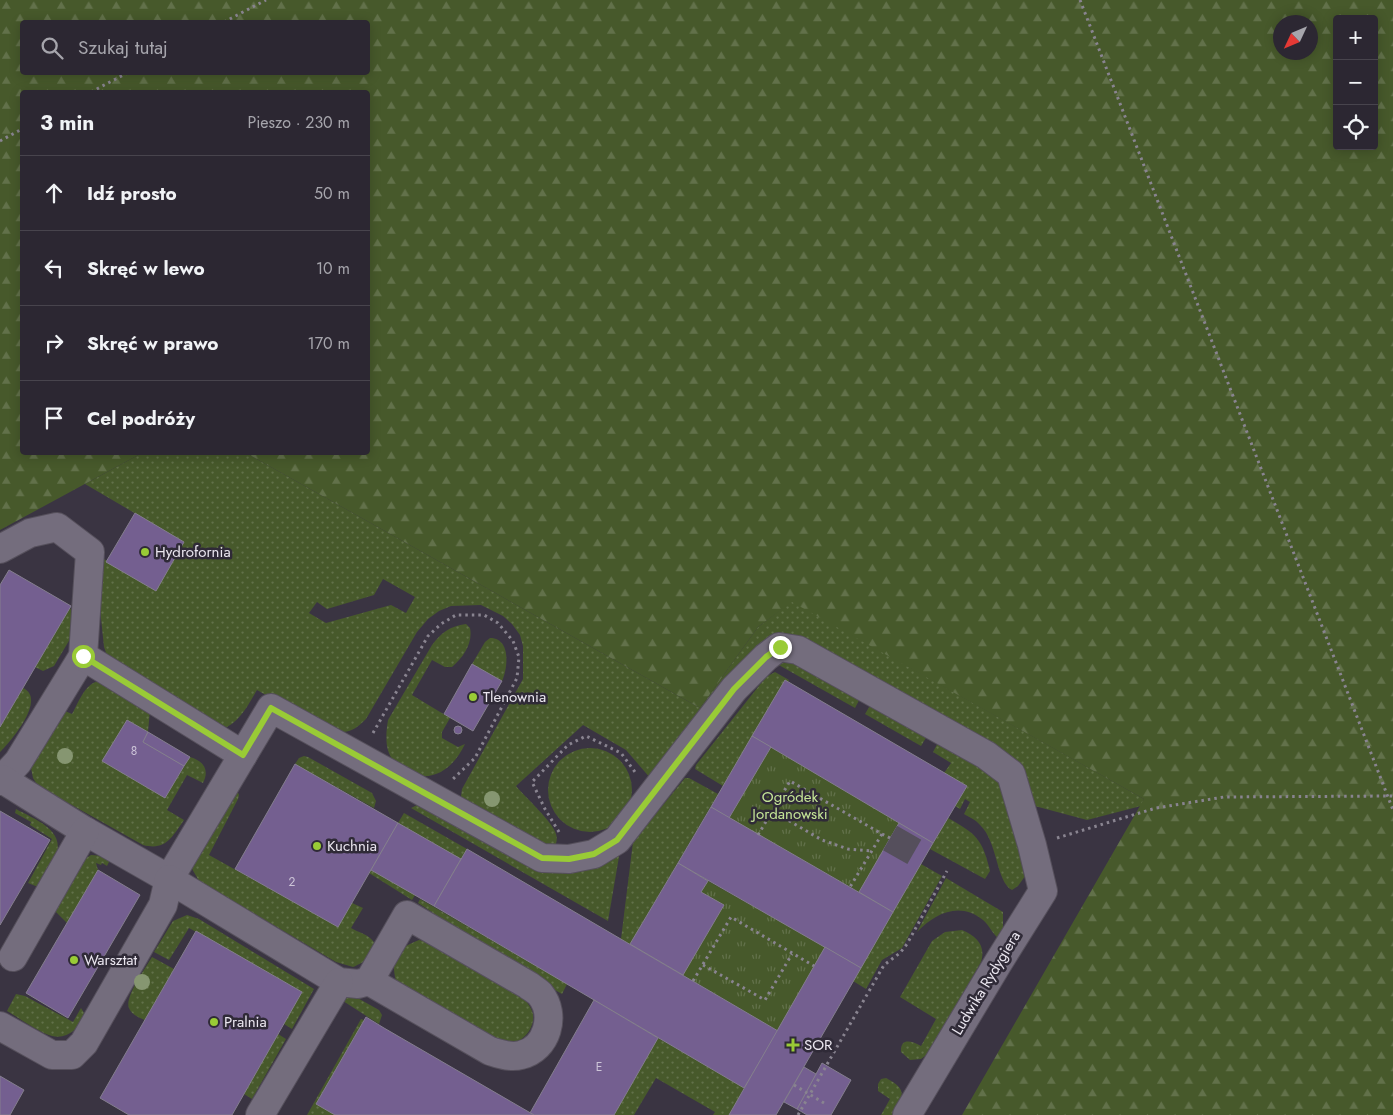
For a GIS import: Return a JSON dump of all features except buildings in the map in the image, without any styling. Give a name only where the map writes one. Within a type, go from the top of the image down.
[{"type":"lane","points":[[0,549],[30,533],[58,527],[90,552],[83,656],[18,762],[1,780],[339,982],[358,984],[369,981],[407,915],[528,984],[540,994],[548,1009],[549,1023],[544,1038],[534,1049],[521,1055],[505,1056],[490,1051],[369,981]]},
{"type":"lane","name":"Ludwika Rydygiera","points":[[652,795],[734,689],[766,657],[780,647],[798,650],[986,755],[1011,774],[1032,845],[1043,891],[907,1115]]},
{"type":"lane","points":[[83,656],[243,755]]},
{"type":"lane","points":[[0,1026],[52,1055],[72,1055],[84,1043],[163,905],[169,879],[271,708],[542,858],[569,859],[594,854],[617,840],[652,795]]},
{"type":"lane","points":[[13,957],[85,831]]},
{"type":"lane","points":[[260,1115],[339,982]]},
{"type":"path","points":[[228,20],[266,0]]},
{"type":"path","points":[[1080,0],[1393,810]]},
{"type":"path","points":[[95,90],[123,75]]},
{"type":"path","points":[[0,141],[20,130]]},
{"type":"path","points":[[359,757],[428,636],[441,624],[456,615],[484,615],[498,623],[513,641],[519,656],[517,678],[475,758],[452,781],[426,794]]},
{"type":"path","points":[[569,859],[562,836],[545,809],[532,782],[568,745],[586,736],[621,753],[652,795]]},
{"type":"path","points":[[758,835],[790,781],[890,838]]},
{"type":"path","points":[[1032,845],[1156,808],[1224,797],[1393,796]]},
{"type":"path","points":[[772,811],[822,840],[848,849],[871,851]]},
{"type":"path","points":[[850,887],[882,834]]},
{"type":"path","points":[[798,1115],[884,965],[900,953],[907,944],[947,871]]},
{"type":"path","points":[[693,982],[731,917],[814,966]]},
{"type":"path","points":[[703,965],[765,1000],[792,954]]},
{"type":"path","points":[[794,1085],[824,1103]]},
{"type":"green space","points":[[0,0],[1393,0],[1393,1115],[962,1115],[1144,799],[792,602],[758,627],[700,708],[250,455],[370,455],[370,90],[20,90],[20,455],[138,455],[0,530]]},
{"type":"green space","points":[[138,455],[250,455],[700,708],[758,627],[792,601],[1144,799],[1141,806],[1087,820],[1031,805],[1017,765],[801,637],[651,779],[626,750],[583,725],[516,786],[554,829],[557,840],[553,849],[463,800],[461,796],[462,789],[523,679],[523,646],[520,635],[503,616],[481,605],[451,606],[439,611],[428,619],[417,632],[366,719],[352,730],[342,732],[324,727],[257,690],[237,720],[227,727],[214,725],[109,661],[104,647],[97,580],[100,566],[104,559],[156,590],[184,542],[85,484]],"holes":[[[383,579],[415,597],[406,613],[391,605],[326,623],[309,613],[317,602],[327,609],[374,595]]]},
{"type":"green space","points":[[70,608],[76,619],[76,629],[54,666],[43,671],[35,667]]},
{"type":"green space","points":[[466,624],[470,628],[471,634],[467,649],[460,659],[452,667],[445,667],[432,660],[412,695],[450,718],[442,732],[442,738],[458,747],[465,744],[458,756],[448,767],[436,774],[421,776],[397,763],[391,757],[386,741],[388,720],[435,641],[451,628]]},
{"type":"green space","points":[[490,638],[497,639],[505,648],[506,669],[502,681],[472,664],[485,642]]},
{"type":"green space","points":[[785,654],[863,693],[855,708],[777,664]]},
{"type":"green space","points":[[775,672],[789,680],[788,682],[785,681],[723,786],[695,769],[696,765],[766,677]]},
{"type":"green space","points":[[98,681],[106,681],[150,710],[148,732],[127,720],[103,761],[165,798],[190,757],[204,766],[206,774],[203,783],[187,775],[167,810],[184,820],[172,837],[163,844],[157,846],[143,845],[38,786],[33,778],[31,756],[58,708],[72,714],[85,690]]},
{"type":"green space","points":[[23,688],[29,693],[31,701],[29,710],[25,720],[12,739],[0,752],[0,727]]},
{"type":"green space","points":[[874,699],[930,731],[921,746],[865,714]]},
{"type":"green space","points":[[941,737],[1002,775],[1028,872],[1018,886],[1012,890],[1003,879],[986,832],[977,822],[964,814],[970,802],[965,799],[960,809],[955,806],[967,786],[944,773],[951,763],[933,752]]},
{"type":"green space","name":"Ogródek Jordanowski","points":[[771,747],[899,823],[859,892],[729,818]]},
{"type":"green space","points":[[590,748],[606,751],[620,760],[629,774],[632,790],[629,806],[620,820],[606,829],[590,832],[574,829],[560,820],[551,806],[548,790],[551,774],[560,760],[574,751]]},
{"type":"green space","points":[[304,756],[372,793],[376,801],[374,808],[295,764],[299,758]]},
{"type":"green space","points":[[685,778],[689,778],[718,794],[630,944],[621,939],[633,842]]},
{"type":"green space","points":[[236,788],[239,795],[238,799],[209,855],[338,927],[352,903],[363,908],[351,928],[373,941],[375,950],[370,957],[353,967],[336,962],[199,881],[191,867]]},
{"type":"green space","points":[[417,805],[426,806],[526,862],[621,845],[608,921],[411,808]]},
{"type":"green space","points":[[16,809],[46,826],[56,839],[58,847],[56,856],[38,887],[28,883],[52,839],[30,825],[31,822],[15,813]]},
{"type":"green space","points":[[404,813],[467,849],[461,859],[398,823]]},
{"type":"green space","points":[[948,818],[965,828],[981,844],[990,871],[985,879],[930,849]]},
{"type":"green space","points":[[91,855],[104,856],[110,860],[107,866],[102,863],[101,865],[96,863],[98,870],[67,923],[54,910],[83,860]]},
{"type":"green space","points":[[921,864],[942,876],[902,948],[882,960],[866,989],[853,981]]},
{"type":"green space","points":[[371,870],[415,895],[412,900],[369,873]]},
{"type":"green space","points":[[946,878],[1003,912],[1003,931],[998,938],[983,920],[974,914],[957,910],[932,919],[917,932]]},
{"type":"green space","points":[[708,881],[825,947],[778,1031],[683,975],[724,905],[701,892]]},
{"type":"green space","points":[[420,899],[567,984],[562,994],[429,918],[432,912],[418,903]]},
{"type":"green space","points":[[187,915],[199,919],[314,989],[292,1029],[284,1024],[302,992],[189,928],[169,960],[154,952],[173,921]]},
{"type":"green space","points":[[962,930],[972,935],[979,942],[982,951],[981,962],[929,1053],[921,1059],[910,1060],[901,1052],[902,1044],[910,1042],[921,1046],[936,1019],[900,997],[932,941],[945,932]]},
{"type":"green space","points":[[419,940],[433,943],[521,994],[533,1014],[531,1028],[525,1036],[517,1042],[501,1043],[396,981],[394,966],[397,955],[400,950]]},
{"type":"green space","points":[[152,957],[174,969],[145,1020],[132,1012],[128,1003],[136,982]]},
{"type":"green space","points":[[16,994],[25,996],[73,1022],[81,1008],[84,1013],[80,1023],[73,1031],[63,1036],[52,1036],[36,1029],[7,1011]]},
{"type":"green space","points":[[350,996],[354,996],[379,1010],[382,1015],[379,1024],[343,1001]]},
{"type":"green space","points":[[361,1019],[364,1020],[316,1104],[335,1115],[307,1115]]},
{"type":"green space","points":[[278,1034],[286,1039],[252,1099],[244,1094]]},
{"type":"green space","points":[[658,1038],[744,1088],[729,1115],[713,1115],[715,1112],[656,1078],[634,1115],[614,1115]]},
{"type":"green space","points":[[886,1078],[898,1086],[902,1094],[892,1115],[881,1115],[890,1099],[878,1091],[878,1084],[881,1079]]},
{"type":"tunnel","points":[[890,838],[925,858]]},
{"type":"place","name":"Hydrofornia","points":[[145,552]]},
{"type":"place","name":"Tlenownia","points":[[473,697]]},
{"type":"place","name":"Kuchnia","points":[[317,846]]},
{"type":"place","name":"Warsztat","points":[[74,960]]},
{"type":"place","name":"Pralnia","points":[[214,1022]]},
{"type":"place","name":"SOR","points":[[793,1045]]},
{"type":"route","points":[[83,656],[243,755],[271,708],[542,858],[569,859],[594,854],[617,840],[734,689],[766,657],[780,647]]}]
